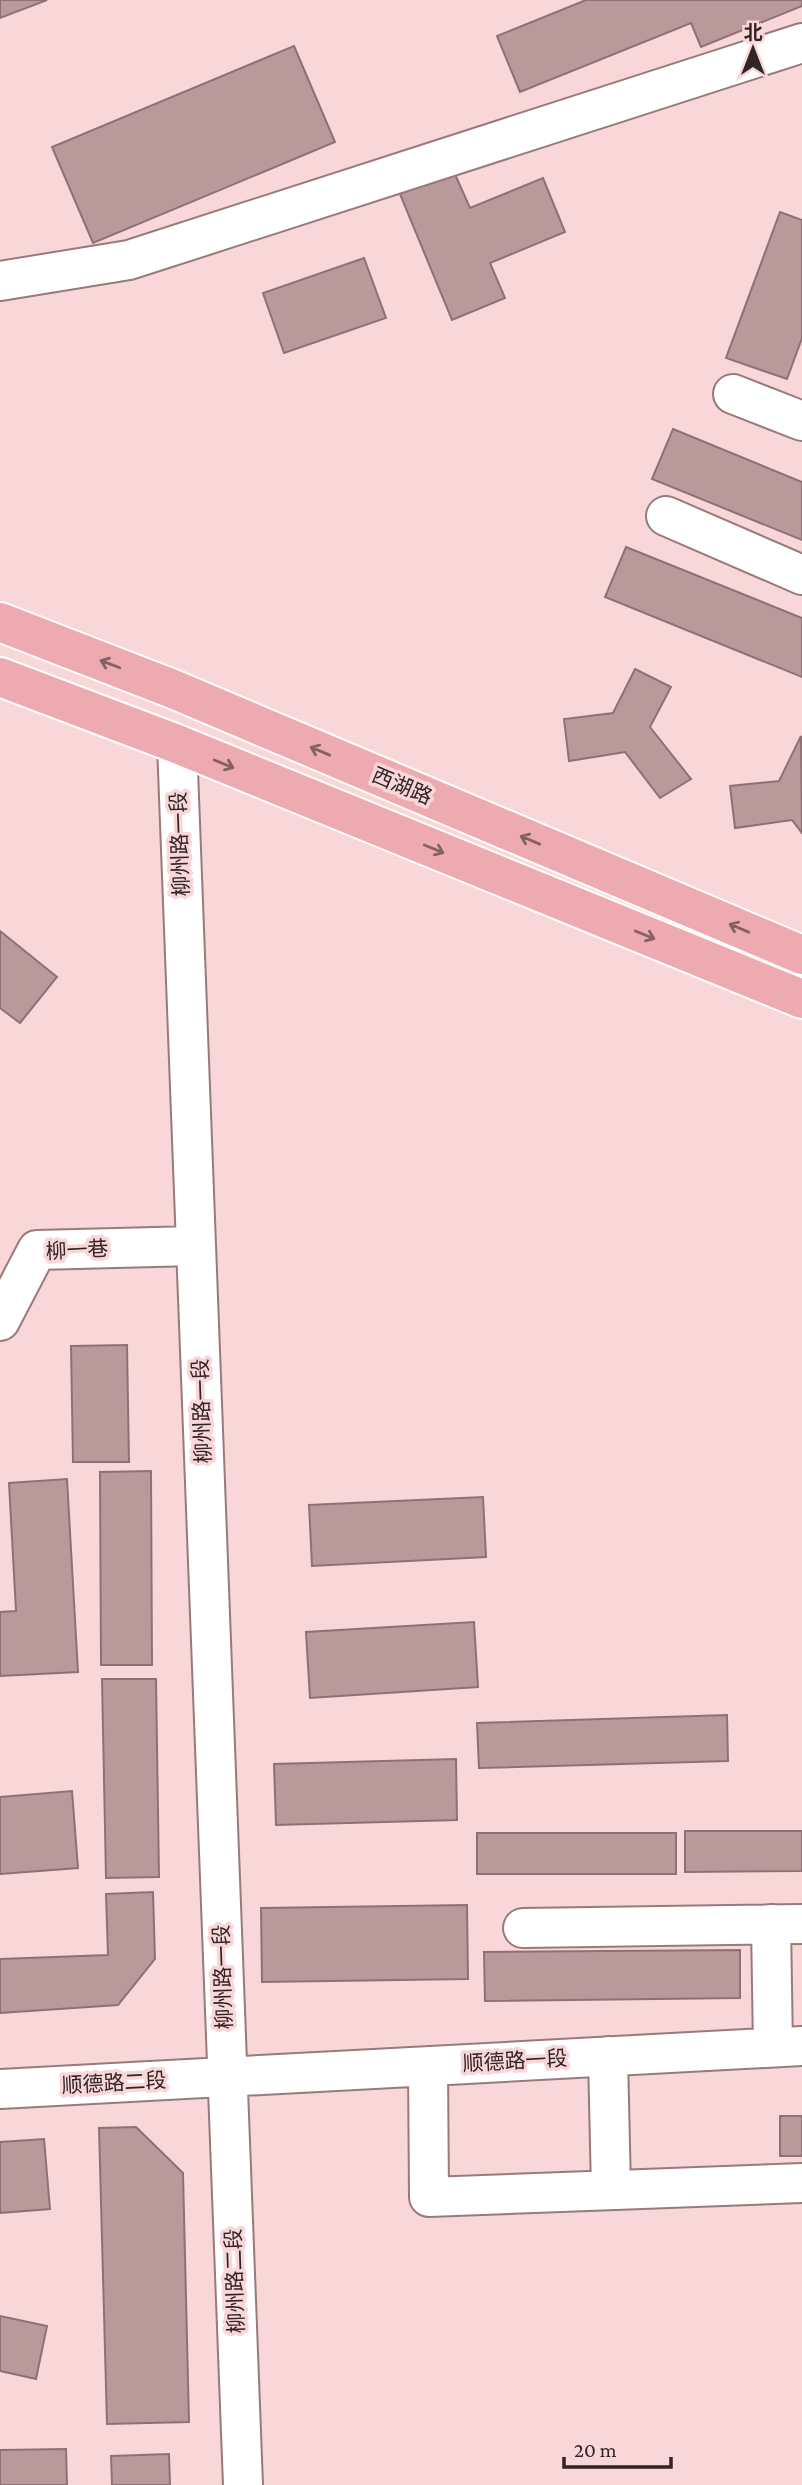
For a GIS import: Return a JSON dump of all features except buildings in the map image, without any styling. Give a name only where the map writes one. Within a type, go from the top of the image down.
[{"type":"main road","name":"西湖路","points":[[0,622],[173,689],[802,955]]},
{"type":"main road","points":[[0,677],[177,744],[802,999]]},
{"type":"street","points":[[0,281],[130,260],[802,43]]},
{"type":"street","points":[[733,394],[802,421]]},
{"type":"street","points":[[666,516],[802,575]]},
{"type":"street","name":"柳州路一段","points":[[177,744],[227,2077]]},
{"type":"street","name":"柳一巷","points":[[0,1321],[37,1250],[195,1246]]},
{"type":"street","points":[[523,1928],[787,1924],[788,2047]]},
{"type":"street","name":"顺德路一段","points":[[227,2077],[788,2047]]},
{"type":"street","points":[[608,2056],[611,2190]]},
{"type":"street","points":[[428,2066],[429,2197],[802,2183]]},
{"type":"street","name":"顺德路二段","points":[[0,2089],[227,2077]]},
{"type":"street","name":"柳州路二段","points":[[227,2077],[243,2485]]}]
